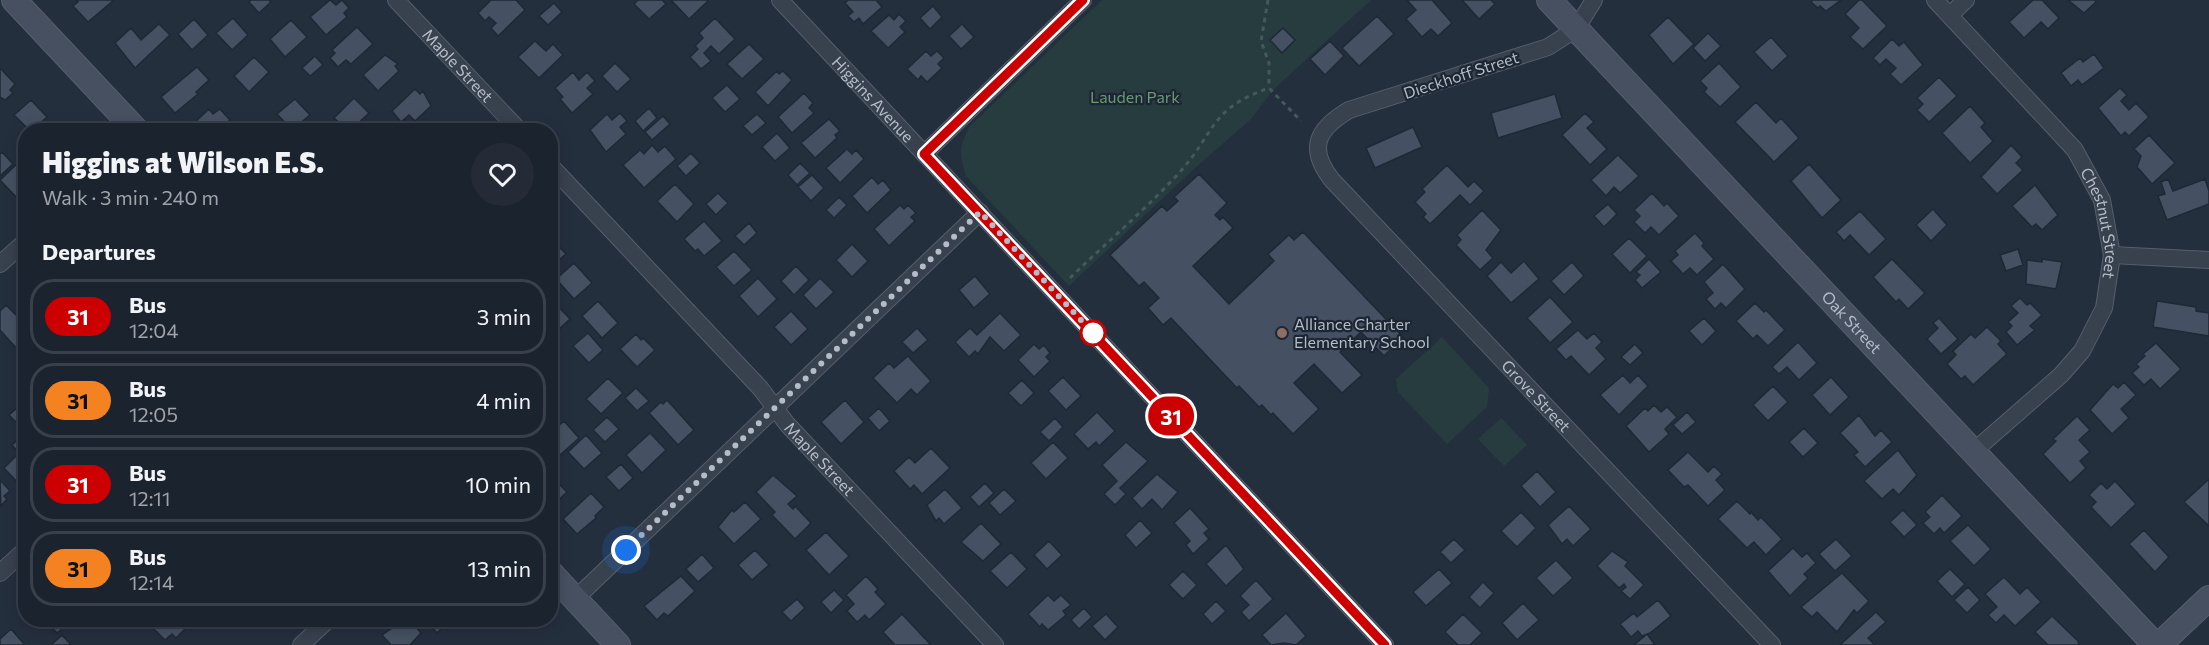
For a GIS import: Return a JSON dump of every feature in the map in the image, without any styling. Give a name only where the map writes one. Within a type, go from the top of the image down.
[{"type":"street","points":[[14,0],[129,123]]},
{"type":"street","name":"Maple Street","points":[[396,0],[512,123]]},
{"type":"street","name":"Higgins Avenue","points":[[780,0],[1385,645]]},
{"type":"street","points":[[924,154],[1083,0]]},
{"type":"street","name":"Oak Street","points":[[1549,0],[2157,645]]},
{"type":"street","name":"Dieckhoff Street","points":[[1318,139],[1331,122],[1349,111],[1548,48],[1576,29],[1594,0]]},
{"type":"street","name":"Chestnut Street","points":[[1935,0],[2063,136],[2086,166],[2102,200],[2112,255],[2104,308],[2082,351],[2061,375],[1974,451]]},
{"type":"street","points":[[1950,15],[1966,0]]},
{"type":"street","name":"Grove Street","points":[[1318,139],[1320,162],[1332,180],[1772,645]]},
{"type":"street","name":"Maple Street","points":[[558,173],[761,388],[774,407],[995,645]]},
{"type":"street","points":[[575,598],[980,212]]},
{"type":"street","points":[[0,264],[18,248]]},
{"type":"street","points":[[2112,255],[2209,260]]},
{"type":"street","points":[[0,573],[18,556]]},
{"type":"street","points":[[558,580],[618,645]]},
{"type":"street","points":[[2157,645],[2209,598]]},
{"type":"street","points":[[301,645],[320,627]]},
{"type":"path","points":[[1268,0],[1262,41],[1269,63],[1269,88],[1301,121]]},
{"type":"path","points":[[1070,278],[1180,172],[1221,113],[1243,97],[1269,88]]},
{"type":"green space","name":"Lauden Park","points":[[1102,0],[1371,0],[1274,89],[1251,119],[1069,286],[966,176],[961,150],[970,126]]},
{"type":"green space","points":[[1442,337],[1489,388],[1487,407],[1447,444],[1398,392],[1396,379]]},
{"type":"green space","points":[[1501,418],[1527,445],[1504,466],[1478,439]]},
{"type":"building","points":[[76,0],[114,0],[88,22],[73,6],[78,2]]},
{"type":"building","points":[[251,0],[271,2],[259,13],[249,2]]},
{"type":"building","points":[[330,0],[336,5],[342,0],[349,8],[344,13],[347,17],[326,35],[310,17]]},
{"type":"building","points":[[491,0],[516,0],[525,10],[498,36],[491,28],[496,23],[489,17],[485,21],[478,13]]},
{"type":"building","points":[[638,0],[662,0],[666,4],[649,19],[634,4]]},
{"type":"building","points":[[671,0],[707,0],[708,1],[689,19]]},
{"type":"building","points":[[848,0],[876,0],[882,7],[863,24],[859,18],[854,22],[848,16],[853,12],[845,3]]},
{"type":"building","points":[[1407,0],[1432,0],[1452,23],[1438,36],[1431,29],[1422,37],[1406,19],[1416,10]]},
{"type":"building","points":[[1462,0],[1491,0],[1495,4],[1479,19]]},
{"type":"building","points":[[1813,0],[1841,0],[1826,11],[1820,6],[1818,8],[1811,2]]},
{"type":"building","points":[[1859,0],[1862,0],[1887,26],[1863,49],[1850,37],[1859,28],[1845,14]]},
{"type":"building","points":[[2033,0],[2042,0],[2059,18],[2048,29],[2041,22],[2024,38],[2009,22]]},
{"type":"building","points":[[2068,0],[2095,0],[2096,2],[2084,13]]},
{"type":"building","points":[[554,3],[562,12],[548,25],[539,16]]},
{"type":"building","points":[[933,6],[942,17],[930,29],[920,18]]},
{"type":"building","points":[[899,14],[906,21],[900,27],[905,32],[888,48],[871,31],[889,15],[894,20]]},
{"type":"building","points":[[1377,16],[1394,34],[1359,66],[1342,48]]},
{"type":"building","points":[[1668,17],[1694,44],[1673,64],[1649,35]]},
{"type":"building","points":[[233,18],[248,35],[232,50],[216,33]]},
{"type":"building","points":[[715,18],[735,39],[719,54],[711,46],[704,53],[711,61],[701,69],[690,57],[698,49],[695,46],[703,38],[699,33]]},
{"type":"building","points":[[194,19],[208,35],[192,50],[178,34]]},
{"type":"building","points":[[291,20],[307,37],[285,57],[270,39]]},
{"type":"building","points":[[159,24],[170,35],[135,68],[115,43],[131,28],[141,40]]},
{"type":"building","points":[[962,24],[974,37],[961,49],[949,36]]},
{"type":"building","points":[[357,27],[373,44],[351,64],[346,60],[338,67],[330,58],[335,53],[332,50]]},
{"type":"building","points":[[1283,28],[1295,40],[1282,53],[1270,40]]},
{"type":"building","points":[[1708,33],[1721,46],[1705,61],[1693,48]]},
{"type":"building","points":[[1771,37],[1788,56],[1772,71],[1754,52]]},
{"type":"building","points":[[1892,39],[1899,46],[1904,42],[1923,65],[1901,85],[1890,74],[1896,68],[1886,59],[1880,65],[1873,58]]},
{"type":"building","points":[[535,41],[546,51],[553,44],[563,55],[539,78],[518,57]]},
{"type":"building","points":[[1330,41],[1344,56],[1325,75],[1310,59]]},
{"type":"building","points":[[749,44],[764,59],[742,79],[727,64]]},
{"type":"building","points":[[926,51],[931,56],[937,51],[944,58],[938,64],[942,68],[927,82],[921,76],[918,80],[907,69]]},
{"type":"building","points":[[2094,54],[2104,68],[2082,85],[2078,80],[2071,86],[2061,73],[2080,58],[2083,62]]},
{"type":"building","points":[[385,55],[398,64],[395,66],[399,71],[378,91],[363,75]]},
{"type":"building","points":[[315,56],[323,65],[310,76],[302,68]]},
{"type":"building","points":[[254,57],[269,72],[249,92],[234,76]]},
{"type":"building","points":[[615,63],[631,79],[617,92],[602,76]]},
{"type":"building","points":[[1719,63],[1741,87],[1720,107],[1704,92],[1707,88],[1700,81]]},
{"type":"building","points":[[197,67],[209,80],[196,92],[198,94],[175,113],[161,97]]},
{"type":"building","points":[[0,68],[15,84],[10,90],[13,93],[5,100],[0,97]]},
{"type":"building","points":[[777,71],[779,74],[783,71],[792,80],[768,106],[755,92]]},
{"type":"building","points":[[573,72],[579,80],[587,72],[595,81],[587,88],[593,94],[572,113],[560,99],[563,97],[555,88]]},
{"type":"building","points":[[1939,77],[1957,96],[1929,122],[1917,110],[1923,104],[1917,98]]},
{"type":"building","points":[[727,85],[740,99],[725,112],[712,98]]},
{"type":"building","points":[[2120,88],[2127,95],[2121,101],[2129,110],[2136,103],[2149,117],[2129,136],[2125,132],[2121,136],[2098,108]]},
{"type":"building","points":[[415,89],[420,94],[423,91],[431,106],[415,121],[409,115],[401,122],[392,111]]},
{"type":"building","points":[[804,93],[813,103],[809,108],[814,113],[792,133],[778,117]]},
{"type":"building","points":[[1555,94],[1562,118],[1498,138],[1491,113]]},
{"type":"building","points":[[354,98],[369,113],[358,123],[339,123],[334,118]]},
{"type":"building","points":[[295,99],[310,115],[300,123],[285,123],[277,114]]},
{"type":"building","points":[[31,100],[47,117],[41,123],[22,123],[14,115]]},
{"type":"building","points":[[1756,102],[1776,123],[1781,118],[1799,138],[1774,162],[1735,122]]},
{"type":"building","points":[[1970,106],[1985,123],[1981,127],[1993,141],[1970,163],[1942,133]]},
{"type":"building","points":[[649,108],[657,118],[643,131],[635,121]]},
{"type":"building","points":[[209,109],[213,114],[220,109],[230,120],[227,123],[194,123]]},
{"type":"building","points":[[620,113],[627,121],[620,127],[626,134],[606,152],[590,130],[607,114],[612,120]]},
{"type":"building","points":[[1585,113],[1594,122],[1587,128],[1607,149],[1590,165],[1562,135]]},
{"type":"building","points":[[757,114],[766,123],[752,135],[743,126]]},
{"type":"building","points":[[663,116],[670,124],[652,140],[645,132]]},
{"type":"building","points":[[829,119],[840,131],[835,135],[837,138],[815,158],[801,143]]},
{"type":"building","points":[[1413,127],[1422,147],[1375,168],[1366,148]]},
{"type":"building","points":[[777,133],[790,148],[775,161],[762,147]]},
{"type":"building","points":[[2149,135],[2175,163],[2152,184],[2137,167],[2141,156],[2134,149]]},
{"type":"building","points":[[652,145],[658,152],[665,146],[676,159],[644,188],[623,165],[640,150],[644,154]]},
{"type":"building","points":[[2011,145],[2022,157],[2016,163],[2023,170],[1997,194],[1981,177]]},
{"type":"building","points":[[847,149],[852,154],[856,150],[864,159],[840,183],[826,168]]},
{"type":"building","points":[[2,152],[13,164],[0,176],[0,154]]},
{"type":"building","points":[[691,153],[700,163],[686,176],[677,166]]},
{"type":"building","points":[[1618,155],[1639,176],[1620,193],[1614,187],[1606,196],[1591,180]]},
{"type":"building","points":[[18,163],[18,199],[0,180]]},
{"type":"building","points":[[800,163],[810,173],[797,185],[788,175]]},
{"type":"building","points":[[1809,164],[1841,200],[1822,218],[1791,181]]},
{"type":"building","points":[[1447,165],[1468,187],[1474,181],[1484,191],[1470,205],[1460,195],[1430,224],[1423,217],[1426,214],[1415,202],[1425,192],[1422,189]]},
{"type":"building","points":[[1199,174],[1227,203],[1215,215],[1220,220],[1223,217],[1233,228],[1193,266],[1229,304],[1274,261],[1268,254],[1289,235],[1294,240],[1303,232],[1403,337],[1384,356],[1361,332],[1340,352],[1362,375],[1342,393],[1314,364],[1294,383],[1319,409],[1293,434],[1273,413],[1271,415],[1262,405],[1259,407],[1239,386],[1237,388],[1171,318],[1163,325],[1148,308],[1159,298],[1144,282],[1139,286],[1110,255],[1162,206],[1167,211],[1178,201],[1174,197]]},
{"type":"building","points":[[812,175],[824,188],[811,201],[798,187]]},
{"type":"building","points":[[872,177],[878,184],[883,180],[891,190],[867,213],[852,196]]},
{"type":"building","points":[[2168,179],[2173,191],[2205,179],[2209,191],[2209,204],[2167,220],[2158,196],[2165,194],[2161,182]]},
{"type":"building","points":[[675,184],[694,204],[677,222],[657,201]]},
{"type":"building","points":[[2035,185],[2058,215],[2042,230],[2036,224],[2032,227],[2012,206]]},
{"type":"building","points":[[718,193],[728,203],[716,215],[706,204]]},
{"type":"building","points":[[1652,193],[1664,206],[1667,203],[1679,216],[1659,235],[1651,227],[1645,233],[1634,222],[1640,216],[1634,210]]},
{"type":"building","points":[[839,197],[847,205],[834,218],[826,210]]},
{"type":"building","points":[[1608,204],[1617,214],[1604,227],[1594,216]]},
{"type":"building","points":[[900,205],[904,209],[908,205],[916,213],[911,217],[915,221],[889,246],[874,229]]},
{"type":"building","points":[[1933,209],[1947,225],[1931,241],[1916,225]]},
{"type":"building","points":[[1482,210],[1501,230],[1486,250],[1493,258],[1480,270],[1456,245],[1461,240],[1457,235]]},
{"type":"building","points":[[1860,211],[1886,239],[1869,255],[1850,235],[1844,241],[1836,232]]},
{"type":"building","points":[[704,221],[722,241],[704,256],[698,249],[695,251],[684,239]]},
{"type":"building","points":[[749,223],[757,233],[744,245],[735,236]]},
{"type":"building","points":[[1695,233],[1704,243],[1702,246],[1714,259],[1697,275],[1690,268],[1683,274],[1671,261],[1678,255],[1675,251]]},
{"type":"building","points":[[1629,238],[1647,256],[1630,273],[1612,254]]},
{"type":"building","points":[[852,244],[868,261],[852,277],[836,260]]},
{"type":"building","points":[[558,246],[566,254],[558,261]]},
{"type":"building","points":[[2018,249],[2023,265],[2006,271],[2000,255]]},
{"type":"building","points":[[734,251],[752,270],[734,286],[716,267]]},
{"type":"building","points":[[1649,259],[1661,272],[1642,288],[1635,280],[1640,275],[1636,272]]},
{"type":"building","points":[[1892,259],[1925,293],[1908,309],[1899,299],[1896,302],[1873,277]]},
{"type":"building","points":[[2042,259],[2062,262],[2056,289],[2026,284],[2027,260],[2042,262]]},
{"type":"building","points":[[1524,261],[1539,279],[1511,303],[1487,276],[1501,262],[1511,273]]},
{"type":"building","points":[[1572,262],[1584,276],[1564,295],[1551,281]]},
{"type":"building","points":[[574,263],[592,283],[574,299],[558,281],[558,277]]},
{"type":"building","points":[[1723,264],[1745,289],[1726,308],[1721,303],[1715,309],[1706,299],[1713,293],[1704,282]]},
{"type":"building","points":[[796,266],[809,280],[794,295],[781,281]]},
{"type":"building","points":[[975,276],[990,294],[974,308],[959,290]]},
{"type":"building","points":[[758,278],[777,299],[758,317],[739,296]]},
{"type":"building","points":[[820,278],[834,292],[816,309],[803,295]]},
{"type":"building","points":[[1550,297],[1573,322],[1550,343],[1527,318]]},
{"type":"building","points":[[2020,298],[2027,305],[2030,303],[2042,315],[2030,326],[2035,330],[2017,345],[2006,332],[2012,326],[2008,322],[2018,313],[2011,306]]},
{"type":"building","points":[[598,301],[618,323],[602,338],[582,316]]},
{"type":"building","points":[[2157,301],[2196,307],[2196,311],[2209,313],[2209,336],[2153,327]]},
{"type":"building","points":[[1755,303],[1764,312],[1766,310],[1785,330],[1768,346],[1757,335],[1753,339],[1736,321]]},
{"type":"building","points":[[6,305],[18,317],[17,349],[0,330],[0,311]]},
{"type":"building","points":[[558,306],[570,319],[558,330]]},
{"type":"building","points":[[791,311],[808,329],[791,345],[774,327]]},
{"type":"building","points":[[1000,313],[1021,335],[1004,351],[990,337],[978,354],[975,351],[969,357],[955,342],[970,328],[977,335]]},
{"type":"building","points":[[1704,318],[1716,331],[1702,345],[1689,331]]},
{"type":"building","points":[[1939,318],[1958,339],[1941,354],[1927,339],[1938,328],[1933,323]]},
{"type":"building","points":[[1987,327],[2001,341],[1998,344],[2007,354],[1973,385],[1965,376],[1961,379],[1947,364],[1956,355],[1953,351],[1971,334],[1975,338]]},
{"type":"building","points":[[917,328],[928,340],[913,353],[902,342]]},
{"type":"building","points":[[1578,330],[1587,339],[1594,333],[1602,342],[1596,348],[1606,359],[1589,375],[1571,356],[1566,360],[1556,349]]},
{"type":"building","points":[[588,333],[603,350],[589,363],[573,346]]},
{"type":"building","points":[[636,334],[655,350],[637,367],[620,349]]},
{"type":"building","points":[[1798,342],[1817,363],[1799,380],[1787,367],[1779,374],[1772,367]]},
{"type":"building","points":[[2156,343],[2181,369],[2160,389],[2151,379],[2144,385],[2132,373],[2139,367],[2136,364],[2145,356],[2143,354]]},
{"type":"building","points":[[1034,344],[1039,349],[1044,345],[1050,353],[1046,357],[1050,361],[1034,377],[1018,360]]},
{"type":"building","points":[[1635,344],[1643,353],[1630,365],[1621,357]]},
{"type":"building","points":[[908,356],[931,381],[917,395],[911,389],[897,403],[873,378],[889,363],[894,368]]},
{"type":"building","points":[[1623,375],[1630,383],[1638,375],[1648,386],[1619,415],[1600,395]]},
{"type":"building","points":[[1063,377],[1081,396],[1066,410],[1048,391]]},
{"type":"building","points":[[1831,377],[1849,397],[1830,415],[1812,395]]},
{"type":"building","points":[[608,378],[623,393],[601,414],[586,399]]},
{"type":"building","points":[[1022,380],[1034,393],[1021,406],[1008,393]]},
{"type":"building","points":[[2124,382],[2136,395],[2121,409],[2129,418],[2112,434],[2090,410],[2113,384],[2118,388]]},
{"type":"building","points":[[1773,386],[1788,402],[1768,421],[1753,405]]},
{"type":"building","points":[[636,388],[649,401],[637,411],[625,398]]},
{"type":"building","points":[[667,400],[694,430],[678,445],[649,413],[661,402],[663,404]]},
{"type":"building","points":[[845,400],[864,422],[841,444],[821,422]]},
{"type":"building","points":[[1654,405],[1661,412],[1667,407],[1677,417],[1665,429],[1669,434],[1649,452],[1626,426],[1645,408],[1648,411]]},
{"type":"building","points":[[18,407],[18,424],[9,415]]},
{"type":"building","points":[[879,408],[890,421],[879,431],[868,418]]},
{"type":"building","points":[[1097,412],[1115,431],[1099,446],[1096,442],[1088,449],[1074,434]]},
{"type":"building","points":[[1687,412],[1696,422],[1682,434],[1673,425]]},
{"type":"building","points":[[1859,415],[1875,436],[1881,430],[1892,442],[1865,467],[1854,455],[1858,452],[1840,433]]},
{"type":"building","points":[[2077,416],[2090,430],[2079,440],[2090,452],[2080,461],[2086,468],[2070,483],[2043,454],[2056,441],[2053,439]]},
{"type":"building","points":[[607,417],[619,429],[605,442],[593,430]]},
{"type":"building","points":[[1055,418],[1063,427],[1049,441],[1040,432]]},
{"type":"building","points":[[564,421],[579,438],[559,456],[558,455],[558,426]]},
{"type":"building","points":[[1804,428],[1818,443],[1803,457],[1789,442]]},
{"type":"building","points":[[650,433],[666,450],[642,473],[626,455]]},
{"type":"building","points":[[586,435],[602,453],[584,469],[568,452]]},
{"type":"building","points":[[18,440],[18,452],[12,445]]},
{"type":"building","points":[[1053,442],[1068,458],[1046,479],[1031,463]]},
{"type":"building","points":[[1126,442],[1148,461],[1120,488],[1126,494],[1115,505],[1104,494],[1117,481],[1102,465]]},
{"type":"building","points":[[931,448],[950,468],[922,494],[914,485],[910,489],[894,471],[909,457],[915,463]]},
{"type":"building","points":[[1898,450],[1917,475],[1899,495],[1893,489],[1882,499],[1864,481]]},
{"type":"building","points":[[1688,452],[1708,472],[1714,466],[1722,474],[1716,480],[1725,490],[1708,506],[1688,485],[1684,487],[1668,470]]},
{"type":"building","points":[[18,454],[17,482],[4,468]]},
{"type":"building","points":[[621,464],[633,478],[619,491],[606,477]]},
{"type":"building","points":[[1537,471],[1556,492],[1540,507],[1521,486]]},
{"type":"building","points":[[1157,474],[1178,492],[1162,510],[1152,499],[1142,509],[1132,498]]},
{"type":"building","points":[[773,475],[797,496],[788,504],[793,509],[795,506],[811,523],[795,539],[772,515],[775,512],[756,492]]},
{"type":"building","points":[[2209,479],[2209,526],[2184,502]]},
{"type":"building","points":[[0,480],[10,491],[4,496],[7,499],[1,506]]},
{"type":"building","points":[[2115,481],[2136,504],[2111,528],[2091,507],[2096,502],[2089,495],[2101,483],[2107,489]]},
{"type":"building","points":[[558,483],[567,492],[558,500]]},
{"type":"building","points":[[985,483],[994,493],[979,507],[970,497]]},
{"type":"building","points":[[945,489],[962,508],[944,524],[939,518],[936,521],[927,505]]},
{"type":"building","points":[[1004,489],[1016,501],[1000,515],[989,503]]},
{"type":"building","points":[[591,493],[604,507],[595,516],[596,518],[577,534],[563,519]]},
{"type":"building","points":[[1942,495],[1962,516],[1944,533],[1940,528],[1934,534],[1923,523],[1930,517],[1925,512]]},
{"type":"building","points":[[1737,501],[1758,520],[1761,517],[1782,539],[1766,555],[1754,542],[1747,548],[1718,519]]},
{"type":"building","points":[[745,502],[761,519],[734,544],[718,527],[732,510],[734,512]]},
{"type":"building","points":[[1569,506],[1591,529],[1573,546],[1567,539],[1562,544],[1548,525]]},
{"type":"building","points":[[1190,508],[1209,529],[1204,533],[1209,539],[1193,554],[1186,545],[1190,541],[1174,523]]},
{"type":"building","points":[[1903,510],[1917,525],[1904,537],[1890,522]]},
{"type":"building","points":[[1521,512],[1536,528],[1517,547],[1501,531]]},
{"type":"building","points":[[1140,520],[1152,533],[1136,548],[1125,535]]},
{"type":"building","points":[[981,523],[1001,544],[983,561],[961,542]]},
{"type":"building","points":[[1968,525],[1991,549],[1974,566],[1950,541]]},
{"type":"building","points":[[2144,530],[2169,557],[2155,572],[2129,544]]},
{"type":"building","points":[[826,532],[849,556],[829,575],[806,550]]},
{"type":"building","points":[[1454,539],[1465,550],[1451,563],[1440,552]]},
{"type":"building","points":[[1836,539],[1852,556],[1835,571],[1819,554]]},
{"type":"building","points":[[1049,541],[1062,555],[1047,569],[1034,555]]},
{"type":"building","points":[[1226,545],[1244,569],[1226,586],[1206,564]]},
{"type":"building","points":[[1793,548],[1802,557],[1807,553],[1816,563],[1804,574],[1808,578],[1790,596],[1768,571]]},
{"type":"building","points":[[755,550],[769,565],[752,580],[738,565]]},
{"type":"building","points":[[1612,551],[1628,562],[1625,566],[1644,585],[1630,599],[1621,591],[1626,587],[1624,584],[1619,588],[1597,566]]},
{"type":"building","points":[[1011,552],[1027,569],[1007,588],[990,571]]},
{"type":"building","points":[[702,554],[714,568],[698,582],[686,569]]},
{"type":"building","points":[[1556,560],[1573,578],[1553,596],[1536,578]]},
{"type":"building","points":[[1439,569],[1452,583],[1426,606],[1413,592]]},
{"type":"building","points":[[1950,569],[1965,584],[1952,597],[1937,581]]},
{"type":"building","points":[[1183,571],[1197,585],[1183,599],[1169,585]]},
{"type":"building","points":[[1842,573],[1869,601],[1857,613],[1854,610],[1837,632],[1817,612],[1812,617],[1801,607]]},
{"type":"building","points":[[681,576],[695,591],[668,616],[664,613],[657,620],[644,606]]},
{"type":"building","points":[[866,576],[878,589],[875,592],[886,604],[869,620],[865,615],[857,622],[847,611],[854,604],[846,595]]},
{"type":"building","points":[[2004,577],[2020,594],[2027,587],[2041,602],[2015,626],[2004,615],[1996,623],[1988,615],[1997,607],[1985,594]]},
{"type":"building","points":[[1256,580],[1273,599],[1249,621],[1241,612],[1249,605],[1240,596]]},
{"type":"building","points":[[1483,582],[1494,593],[1480,608],[1469,597]]},
{"type":"building","points":[[1968,587],[1980,600],[1967,613],[1954,600]]},
{"type":"building","points":[[834,590],[844,600],[831,613],[821,602]]},
{"type":"building","points":[[1048,595],[1054,601],[1061,595],[1071,605],[1063,611],[1066,615],[1048,630],[1042,624],[1040,627],[1028,614]]},
{"type":"building","points":[[797,599],[805,608],[791,621],[782,612]]},
{"type":"building","points":[[1658,600],[1671,616],[1650,633],[1642,636],[1638,631],[1631,637],[1620,624],[1634,613],[1637,617]]},
{"type":"building","points":[[1216,601],[1226,611],[1212,624],[1203,614]]},
{"type":"building","points":[[1523,603],[1539,620],[1517,640],[1502,623]]},
{"type":"building","points":[[1084,608],[1092,617],[1079,629],[1071,620]]},
{"type":"building","points":[[1876,612],[1886,622],[1868,638],[1875,645],[1840,645]]},
{"type":"building","points":[[1286,613],[1306,636],[1296,645],[1284,643],[1271,645],[1262,635]]},
{"type":"building","points":[[902,614],[929,645],[895,645],[883,632]]},
{"type":"building","points":[[1106,614],[1118,627],[1105,640],[1092,626]]},
{"type":"building","points":[[1463,614],[1482,633],[1470,645],[1458,645],[1445,632]]},
{"type":"building","points":[[2052,616],[2078,641],[2079,645],[2048,645],[2035,632]]},
{"type":"building","points":[[52,627],[64,627],[57,633]]},
{"type":"building","points":[[156,627],[187,627],[176,638],[172,634],[165,640],[154,629]]},
{"type":"building","points":[[394,627],[416,627],[421,633],[410,645],[391,645],[382,635]]},
{"type":"building","points":[[432,627],[443,627],[437,633]]},
{"type":"building","points":[[11,629],[24,644],[0,645],[0,639]]},
{"type":"building","points":[[1647,634],[1655,645],[1634,645]]},
{"type":"building","points":[[62,635],[71,645],[51,645]]},
{"type":"bus line","name":"31","points":[[1083,0],[924,154],[1385,645]]},
{"type":"place","name":"Alliance Charter Elementary School","points":[[1282,333]]},
{"type":"route","points":[[626,550],[980,212],[1093,333]]}]
